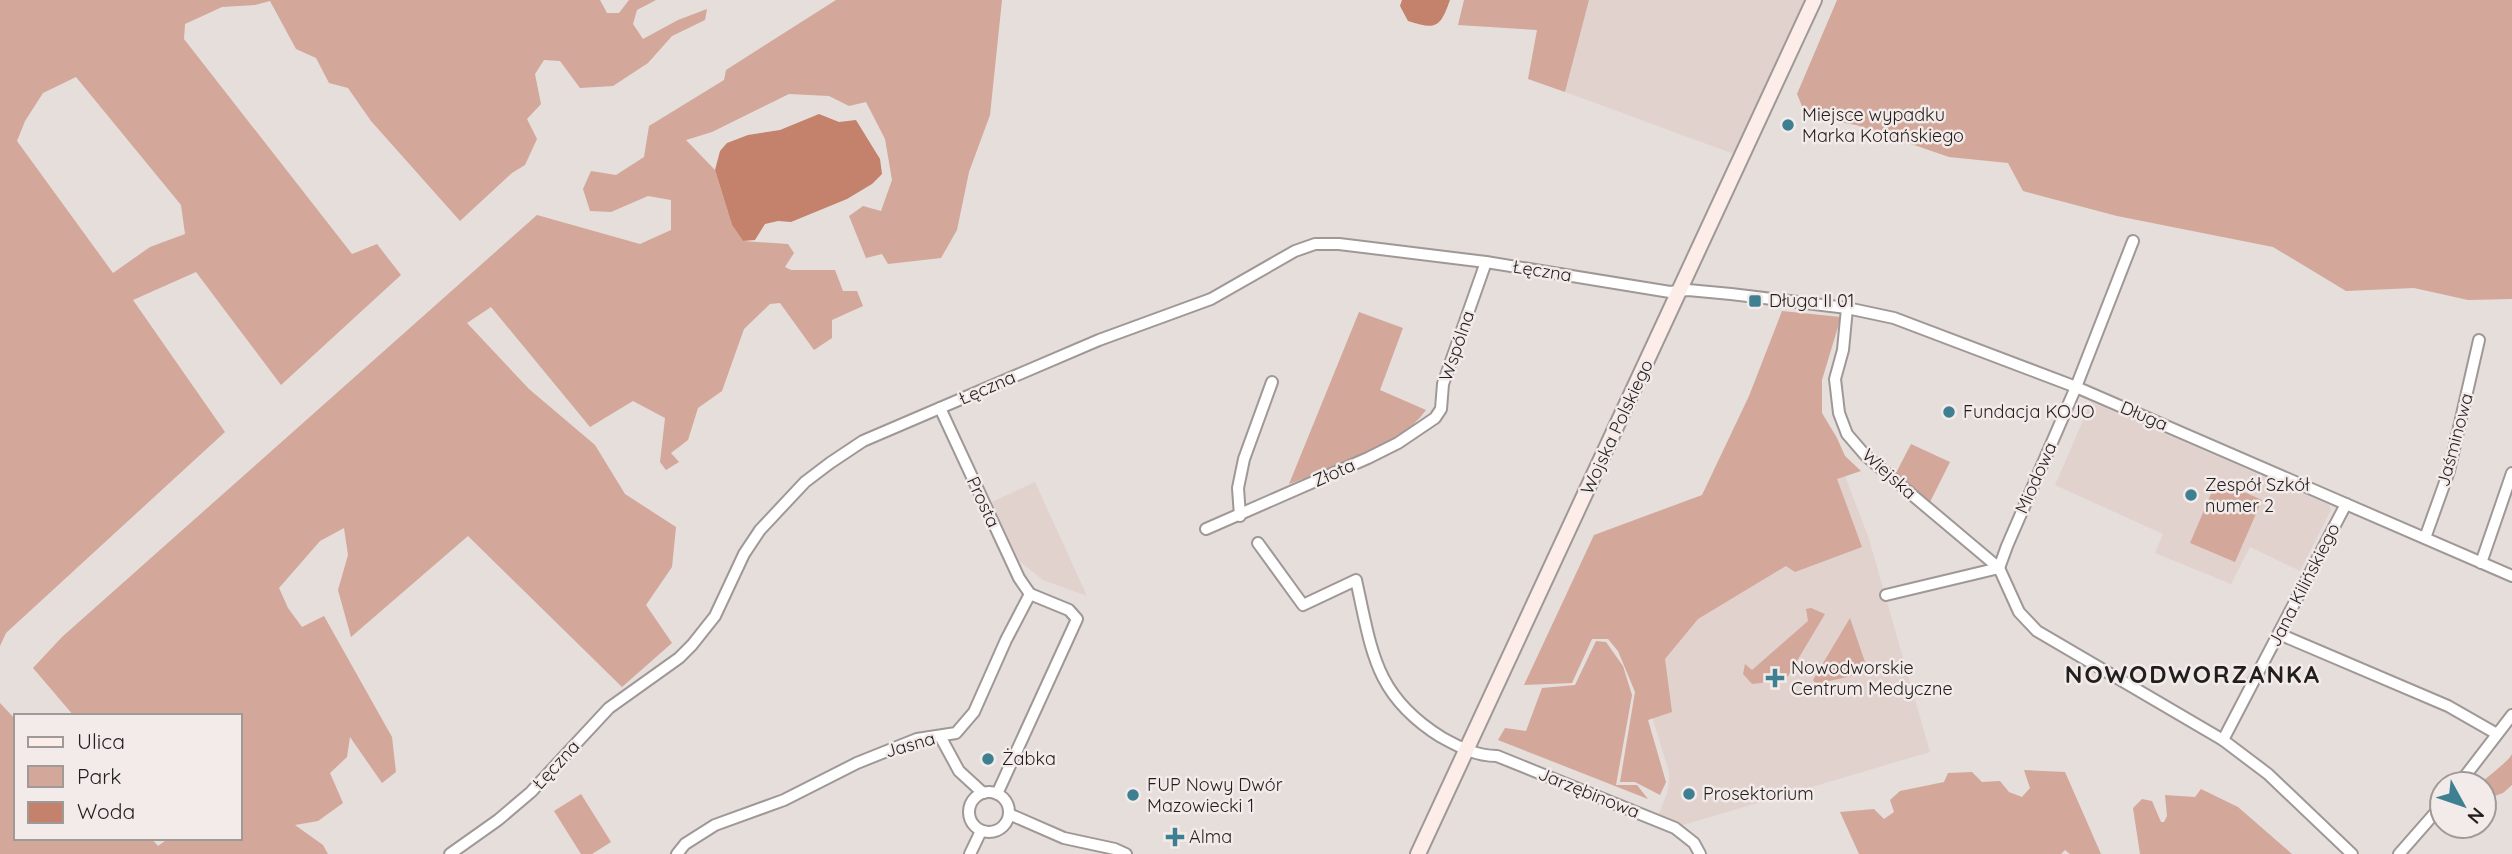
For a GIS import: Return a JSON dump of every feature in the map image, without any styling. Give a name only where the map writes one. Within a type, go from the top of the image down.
[{"type":"main road","name":"Wojska Polskiego","points":[[1418,854],[1814,0]]},
{"type":"street","name":"Miodowa","points":[[1999,568],[2076,387],[2133,241]]},
{"type":"street","name":"Łęczna","points":[[450,854],[498,820],[531,792],[610,708],[679,658],[715,616],[744,554],[760,530],[805,482],[863,442],[1099,340],[1211,299],[1295,251],[1315,244],[1339,244],[1486,262],[1670,292],[1679,290]]},
{"type":"street","name":"Wspólna","points":[[1426,425],[1441,409],[1443,384],[1486,262]]},
{"type":"street","name":"Długa","points":[[1679,290],[1847,308],[1894,318],[2076,387],[2512,576]]},
{"type":"street","name":"Wiejska","points":[[1847,308],[1843,351],[1835,379],[1839,413],[1847,434],[1866,456],[1999,568]]},
{"type":"street","name":"Jaśminowa","points":[[2425,538],[2449,471],[2479,340]]},
{"type":"street","points":[[1240,516],[1238,488],[1244,459],[1272,382]]},
{"type":"street","name":"Prosta","points":[[940,408],[1018,578],[1030,594]]},
{"type":"street","name":"Złota","points":[[1206,529],[1368,458],[1426,425]]},
{"type":"street","points":[[2481,563],[2512,472]]},
{"type":"street","name":"Jana Kilińskiego","points":[[2223,740],[2346,503]]},
{"type":"street","name":"Jarzębinowa","points":[[1258,543],[1303,605],[1356,580],[1373,656],[1391,694],[1418,722],[1467,750],[1482,756],[1497,756],[1675,828],[1694,843],[1700,854]]},
{"type":"street","points":[[1886,595],[1999,568],[2019,612],[2036,631],[2223,740],[2268,774],[2352,854]]},
{"type":"street","points":[[997,794],[1077,619],[1069,610],[1030,594]]},
{"type":"street","name":"Jasna","points":[[677,854],[692,839],[715,825],[784,800],[857,763],[917,739],[956,733],[974,712],[1030,594]]},
{"type":"street","points":[[2279,634],[2448,706],[2497,734]]},
{"type":"street","points":[[2470,770],[2512,715]]},
{"type":"street","points":[[940,736],[959,771],[984,793]]},
{"type":"street","points":[[984,793],[997,794],[1008,805],[1007,822],[995,832],[981,831],[973,825],[969,816],[970,806],[975,798],[984,793]]},
{"type":"street","points":[[1009,814],[1064,838],[1126,854]]},
{"type":"street","points":[[2399,854],[2428,821]]},
{"type":"street","points":[[970,854],[981,831]]},
{"type":"shaded area","points":[[1589,0],[1804,0],[1734,154],[1565,92]]},
{"type":"shaded area","name":"Zespół Szkół numer 2","points":[[2091,402],[2329,505],[2331,510],[2300,571],[2250,547],[2231,584],[2155,553],[2163,534],[2055,485]]},
{"type":"shaded area","name":"Nowodworskie Centrum Medyczne","points":[[1841,465],[1869,539],[1930,752],[1683,825],[1655,823],[1667,794],[1669,772],[1598,540]]},
{"type":"shaded area","points":[[1035,482],[1087,596],[1043,580],[1019,561],[992,502]]},
{"type":"green space","points":[[0,0],[600,0],[607,13],[619,13],[629,0],[656,0],[637,10],[633,24],[643,39],[678,20],[707,9],[705,20],[672,36],[648,63],[613,86],[580,88],[560,61],[544,60],[535,74],[541,104],[527,119],[537,139],[525,165],[512,173],[460,221],[371,121],[348,88],[329,83],[316,58],[296,49],[270,1],[255,5],[222,7],[185,24],[184,39],[352,254],[377,244],[401,275],[281,385],[196,272],[133,300],[225,432],[6,633],[0,646]],"holes":[[[76,77],[181,205],[185,234],[150,247],[113,273],[17,141],[25,121],[43,93]]]},
{"type":"green space","points":[[836,0],[1002,0],[990,115],[969,172],[957,230],[941,258],[888,264],[882,254],[866,258],[849,216],[863,206],[881,211],[892,180],[885,139],[866,102],[849,106],[829,96],[789,94],[712,132],[686,140],[715,170],[732,225],[743,241],[788,244],[794,253],[785,267],[791,270],[835,270],[843,291],[857,291],[863,306],[832,320],[832,338],[814,350],[780,303],[770,304],[744,329],[722,391],[698,408],[688,440],[671,453],[679,462],[666,470],[660,462],[665,418],[633,401],[590,427],[491,307],[467,323],[529,389],[595,445],[625,494],[676,527],[672,567],[646,605],[672,643],[622,687],[468,536],[351,637],[338,590],[348,555],[344,528],[320,541],[279,588],[288,608],[302,627],[324,616],[392,737],[396,772],[382,783],[350,737],[347,757],[330,773],[343,803],[318,821],[295,825],[323,845],[328,854],[0,854],[0,703],[14,718],[14,840],[153,840],[158,846],[166,840],[242,840],[242,714],[72,714],[33,668],[62,637],[537,215],[640,244],[671,230],[671,200],[648,196],[611,212],[590,211],[583,189],[591,171],[616,175],[644,157],[649,126],[724,80],[726,70]]},
{"type":"green space","points":[[1464,0],[1589,0],[1565,92],[1528,79],[1537,30],[1458,25]]},
{"type":"green space","points":[[1837,0],[2512,0],[2512,299],[2468,300],[2414,288],[2346,291],[2273,247],[2117,216],[2023,191],[2008,163],[1949,157],[1856,125],[1806,116],[1797,94]]},
{"type":"green space","points":[[1782,311],[1841,317],[1822,380],[1822,413],[1845,456],[1861,471],[1837,479],[1862,547],[1795,572],[1786,566],[1698,619],[1665,659],[1672,712],[1648,720],[1666,782],[1660,795],[1635,782],[1620,782],[1635,692],[1618,651],[1608,639],[1592,639],[1572,683],[1524,685],[1594,535],[1702,495],[1749,396]]},
{"type":"green space","points":[[1359,312],[1403,328],[1380,390],[1426,410],[1413,424],[1382,447],[1289,484]]},
{"type":"green space","points":[[1911,444],[1950,462],[1930,502],[1895,475]]},
{"type":"green space","points":[[2217,480],[2262,500],[2235,562],[2190,543]]},
{"type":"green space","points":[[1811,608],[1825,614],[1788,676],[1778,681],[1752,684],[1743,674],[1745,664],[1752,670],[1808,621],[1806,609]]},
{"type":"green space","points":[[1850,618],[1866,665],[1856,675],[1816,684],[1813,680]]},
{"type":"green space","points":[[1596,641],[1606,642],[1623,666],[1632,695],[1616,785],[1637,785],[1648,799],[1498,740],[1505,728],[1526,731],[1542,688],[1575,685]]},
{"type":"green space","points":[[2512,754],[2512,785],[2498,795],[2496,770]]},
{"type":"green space","points":[[2024,770],[2065,772],[2101,854],[2070,854],[2065,850],[2061,854],[1859,854],[1840,812],[1874,809],[1884,819],[1894,812],[1890,800],[1900,791],[1944,782],[1948,773],[1972,772],[1982,782],[2000,781],[2009,792],[2022,797],[2030,788]]},
{"type":"green space","points":[[2201,789],[2238,807],[2292,854],[2140,854],[2133,808],[2142,799],[2152,801],[2161,822],[2164,822],[2167,816],[2165,795],[2195,797]]},
{"type":"green space","points":[[581,794],[611,842],[592,854],[581,854],[554,811]]},
{"type":"water","points":[[1402,0],[1450,0],[1440,21],[1431,26],[1408,21],[1400,6]]},
{"type":"water","points":[[819,114],[839,122],[856,120],[880,159],[882,174],[872,184],[847,199],[791,222],[765,224],[755,240],[743,241],[732,225],[715,170],[720,151],[727,143],[748,135],[780,130]]},
{"type":"place","name":"Miejsce wypadku Marka Kotańskiego","points":[[1788,125]]},
{"type":"place","name":"Długa II 01","points":[[1755,301]]},
{"type":"place","name":"Fundacja KOJO","points":[[1949,412]]},
{"type":"place","name":"Zespół Szkół numer 2","points":[[2191,495]]},
{"type":"place","name":"Nowodworskie Centrum Medyczne","points":[[1775,678]]},
{"type":"place","name":"Żabka","points":[[988,759]]},
{"type":"place","name":"Prosektorium","points":[[1689,794]]},
{"type":"place","name":"FUP Nowy Dwór Mazowiecki 1","points":[[1133,795]]},
{"type":"place","name":"Alma","points":[[1175,837]]},
{"type":"district","name":"NOWODWORZANKA","points":[[2193,675]]}]
